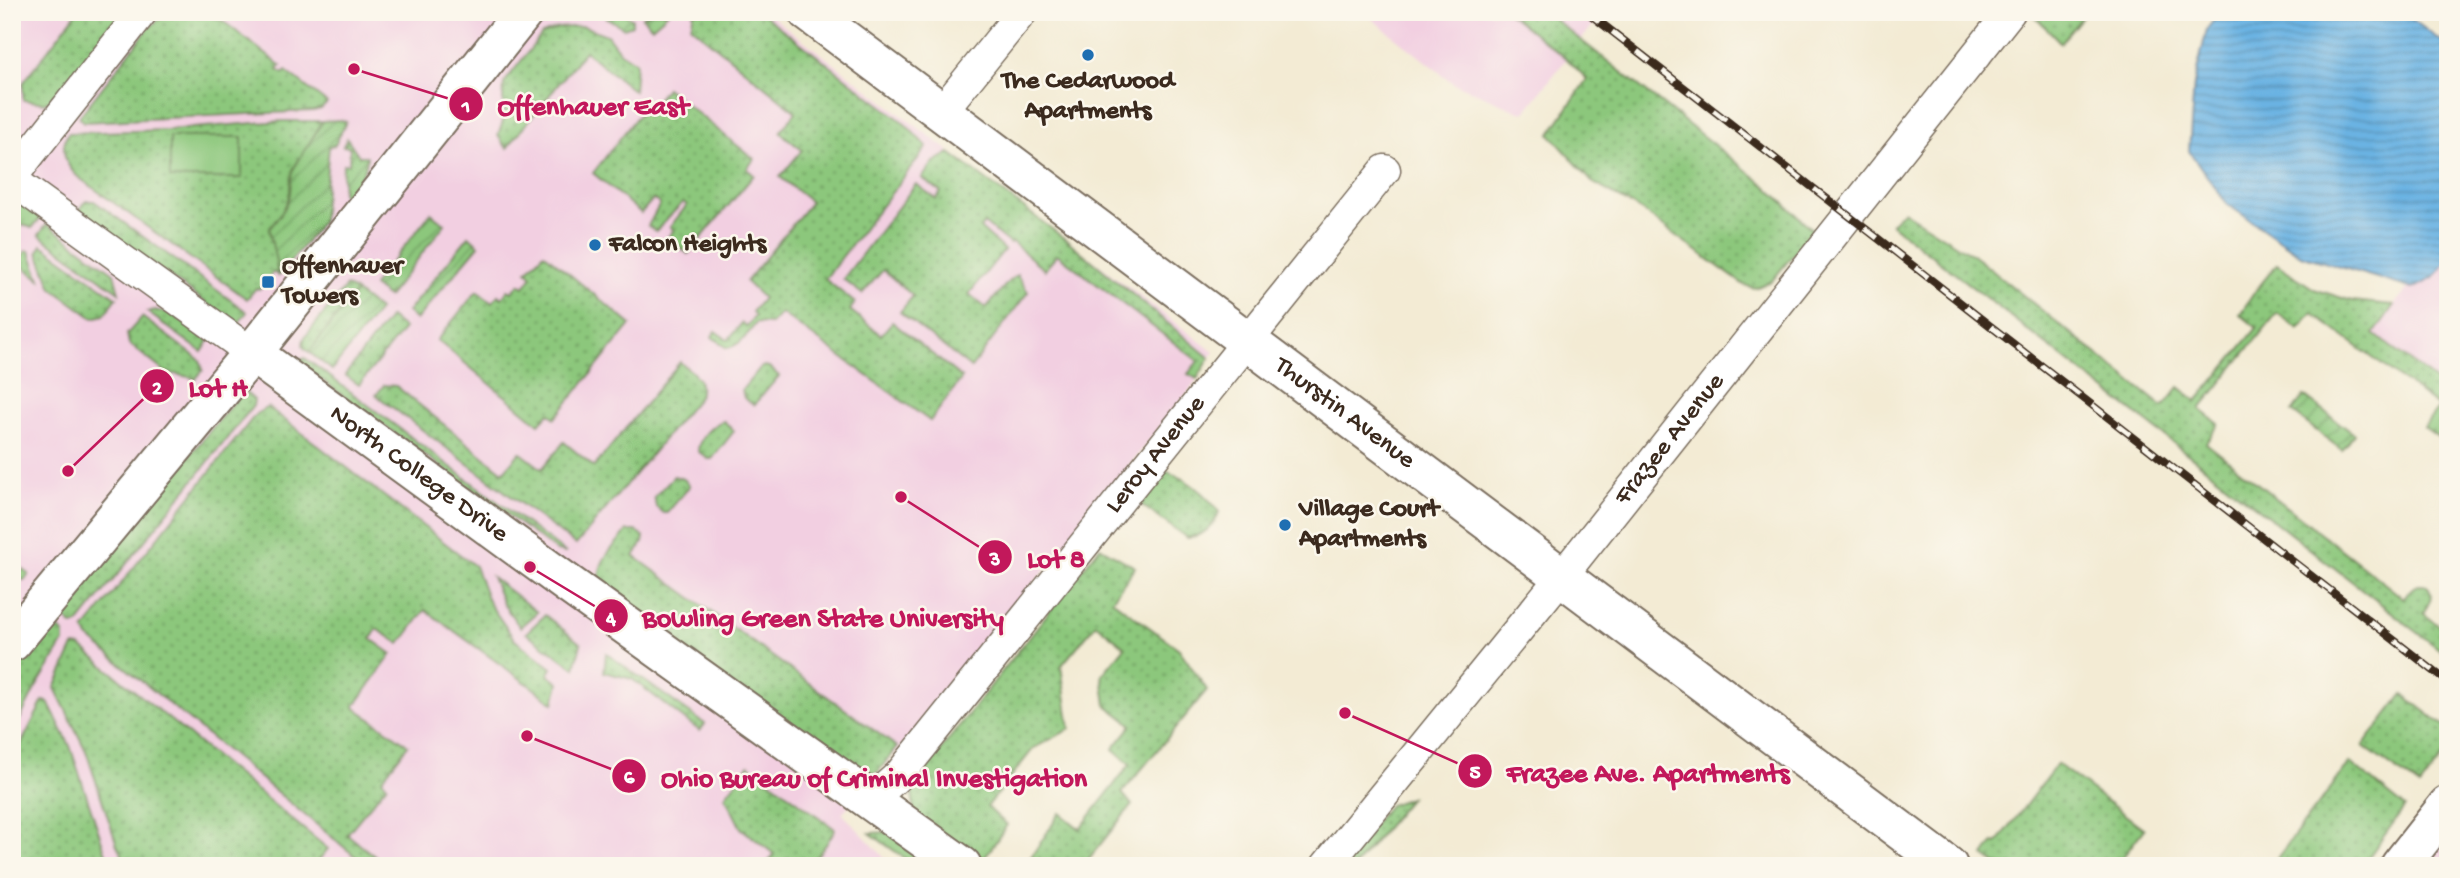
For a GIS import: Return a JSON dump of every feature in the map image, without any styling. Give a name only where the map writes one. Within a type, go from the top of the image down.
[{"type":"street","points":[[12,178],[142,12]]},
{"type":"street","points":[[12,642],[251,353],[524,12]]},
{"type":"street","name":"Thurstin Avenue","points":[[808,12],[1948,866]]},
{"type":"street","points":[[942,111],[1022,12]]},
{"type":"street","name":"Frazee Avenue","points":[[1326,866],[1562,576],[2010,12]]},
{"type":"street","name":"Leroy Avenue","points":[[871,800],[905,768],[1385,170]]},
{"type":"street","name":"North College Drive","points":[[12,178],[962,866]]},
{"type":"street","points":[[2400,866],[2448,805]]},
{"type":"shaded area","points":[[12,12],[766,12],[1214,352],[1194,385],[900,749],[842,813],[896,866],[12,866]]},
{"type":"shaded area","points":[[1363,12],[1587,12],[1597,20],[1524,113],[1453,83]]},
{"type":"shaded area","points":[[2448,239],[2448,402],[2368,337]]},
{"type":"shaded area","points":[[2448,805],[2448,866],[2400,866]]},
{"type":"green space","points":[[77,12],[126,12],[63,91],[45,103],[23,100],[23,83]]},
{"type":"green space","points":[[177,12],[203,12],[223,21],[281,66],[278,70],[283,73],[286,71],[327,103],[321,109],[313,111],[84,122],[79,117],[148,29],[158,20]]},
{"type":"green space","points":[[603,12],[620,12],[632,18],[632,25],[624,28],[607,18]]},
{"type":"green space","points":[[652,12],[669,12],[652,27],[642,17]]},
{"type":"green space","points":[[694,12],[760,12],[903,122],[927,147],[825,279],[855,303],[850,310],[881,335],[892,322],[962,378],[930,421],[781,313],[771,324],[756,323],[744,338],[732,347],[727,348],[712,337],[715,331],[728,340],[742,323],[747,326],[755,316],[752,312],[763,298],[746,282],[811,202],[780,177],[802,150],[780,132],[796,112],[691,26]]},
{"type":"green space","points":[[1507,12],[1545,12],[1765,185],[1813,230],[1772,281],[1755,288],[1744,285],[1642,211],[1592,182],[1550,134],[1587,79],[1567,59]]},
{"type":"green space","points":[[2031,12],[2086,12],[2061,43]]},
{"type":"green space","points":[[583,26],[607,35],[619,51],[636,62],[634,91],[585,51],[507,148],[498,136],[505,115],[504,83],[542,34],[558,28]]},
{"type":"green space","points":[[666,88],[754,159],[747,169],[754,175],[688,254],[668,237],[674,230],[670,227],[687,205],[683,202],[656,231],[648,226],[660,204],[653,199],[641,213],[593,173],[646,105],[650,108]]},
{"type":"green space","points":[[283,121],[323,121],[294,168],[287,202],[269,229],[277,275],[273,272],[247,299],[78,177],[70,168],[64,151],[68,133],[167,130]]},
{"type":"green space","points":[[323,121],[346,122],[335,145],[329,146],[322,222],[279,276],[269,229],[287,203],[294,168]]},
{"type":"green space","points":[[170,137],[242,137],[242,178],[170,178]]},
{"type":"green space","points":[[347,138],[359,156],[367,156],[360,178],[344,196],[343,164],[349,164],[350,147],[343,146]]},
{"type":"green space","points":[[950,153],[1068,241],[1210,358],[1197,379],[1188,374],[1198,361],[1057,254],[1045,270],[984,223],[980,228],[1004,250],[969,294],[986,308],[1017,275],[1028,292],[971,368],[900,312],[913,296],[883,270],[862,294],[843,279],[916,184],[936,199],[941,192],[922,178],[934,162]]},
{"type":"green space","points":[[12,196],[42,217],[32,228],[12,221]]},
{"type":"green space","points":[[86,201],[94,201],[247,312],[237,325],[79,211]]},
{"type":"green space","points":[[1903,211],[1974,256],[2163,407],[2179,387],[2197,401],[2257,328],[2240,314],[2277,264],[2314,289],[2352,301],[2394,305],[2374,334],[2448,390],[2448,444],[2424,427],[2439,407],[2312,313],[2299,329],[2277,313],[2200,409],[2219,424],[2206,443],[2403,598],[2416,586],[2428,586],[2431,597],[2423,613],[2448,633],[2448,656],[1891,224]]},
{"type":"green space","points":[[431,213],[445,224],[388,297],[373,286]]},
{"type":"green space","points":[[47,224],[114,273],[119,292],[39,235]]},
{"type":"green space","points":[[469,236],[479,245],[416,320],[407,312]]},
{"type":"green space","points":[[42,245],[117,298],[104,315],[93,318],[52,288],[38,252]]},
{"type":"green space","points":[[27,250],[40,279],[22,266],[12,278],[12,267]]},
{"type":"green space","points":[[544,253],[631,325],[555,418],[549,413],[539,424],[437,340],[477,291],[492,303],[498,295],[502,298],[508,290],[512,292],[519,284],[524,287],[532,276],[527,271]]},
{"type":"green space","points":[[346,286],[356,292],[309,352],[303,346],[305,337]]},
{"type":"green space","points":[[356,292],[379,310],[332,370],[309,352]]},
{"type":"green space","points":[[155,310],[171,314],[209,341],[202,352],[147,312]]},
{"type":"green space","points":[[142,317],[200,360],[203,370],[194,381],[194,378],[165,372],[129,344],[127,334]]},
{"type":"green space","points":[[390,317],[404,329],[359,385],[345,375]]},
{"type":"green space","points":[[305,358],[566,553],[557,551],[301,365],[298,360]]},
{"type":"green space","points":[[680,362],[699,380],[699,397],[576,545],[376,395],[384,385],[396,386],[503,472],[520,452],[542,469],[564,442],[594,467]]},
{"type":"green space","points":[[764,366],[779,376],[754,405],[744,398],[742,390]]},
{"type":"green space","points":[[242,392],[254,400],[253,406],[78,624],[72,625],[59,613]]},
{"type":"green space","points":[[2304,396],[2354,434],[2342,450],[2292,412]]},
{"type":"green space","points":[[268,407],[475,566],[489,603],[515,640],[552,668],[548,675],[559,683],[554,703],[425,610],[400,644],[377,629],[371,639],[392,654],[354,707],[408,745],[382,779],[387,785],[347,834],[387,866],[367,866],[88,637],[84,630],[256,414]]},
{"type":"green space","points":[[724,421],[734,431],[712,459],[708,459],[698,451],[699,446],[711,428]]},
{"type":"green space","points":[[1161,470],[1193,486],[1219,512],[1207,530],[1187,538],[1139,503],[1138,496]]},
{"type":"green space","points":[[674,476],[684,479],[690,486],[667,513],[663,513],[656,507],[654,497]]},
{"type":"green space","points":[[627,531],[636,531],[644,537],[634,556],[897,747],[878,772],[861,777],[600,590],[602,564]]},
{"type":"green space","points":[[1100,547],[1135,567],[1112,600],[1179,649],[1207,690],[1122,793],[1132,805],[1086,862],[1090,866],[1025,866],[1060,813],[1080,829],[1130,764],[1113,749],[1132,725],[1106,705],[1102,675],[1125,647],[1096,624],[1061,666],[1070,729],[1034,748],[987,807],[1007,825],[980,865],[914,816],[912,786]]},
{"type":"green space","points":[[12,561],[29,574],[25,580],[12,580]]},
{"type":"green space","points":[[492,577],[537,612],[520,627],[503,604]]},
{"type":"green space","points":[[545,615],[581,644],[575,668],[526,633]]},
{"type":"green space","points":[[52,623],[64,633],[64,642],[35,689],[12,735],[12,673]]},
{"type":"green space","points":[[74,646],[81,647],[328,849],[314,866],[128,866],[117,845],[86,751],[55,688]]},
{"type":"green space","points":[[606,653],[705,724],[700,731],[632,679],[604,672]]},
{"type":"green space","points":[[2403,694],[2448,729],[2448,750],[2420,787],[2363,746]]},
{"type":"green space","points":[[43,701],[48,702],[70,746],[110,866],[18,866],[12,862],[12,762]]},
{"type":"green space","points":[[2350,763],[2405,807],[2362,866],[2271,866]]},
{"type":"green space","points":[[2057,764],[2144,829],[2116,866],[1998,866],[1984,856],[1994,842],[1997,843]]},
{"type":"green space","points":[[749,765],[835,829],[809,866],[766,866],[774,854],[741,828],[725,796]]},
{"type":"green space","points":[[1410,798],[1355,866],[1339,866],[1389,805]]},
{"type":"green space","points":[[886,832],[936,866],[915,866],[870,833]]},
{"type":"water","points":[[2220,12],[2402,12],[2448,46],[2448,260],[2435,277],[2413,289],[2301,255],[2227,204],[2189,151],[2194,84],[2207,29]]},
{"type":"railway","points":[[1587,12],[2448,682]]},
{"type":"place","name":"The Cedarwood Apartments","points":[[1088,55]]},
{"type":"place","name":"Offenhauer East","points":[[354,69]]},
{"type":"place","name":"Falcon Heights","points":[[595,245]]},
{"type":"place","name":"Offenhauer Towers","points":[[268,282]]},
{"type":"place","name":"Lot H","points":[[68,471]]},
{"type":"place","name":"Lot 8","points":[[901,497]]},
{"type":"place","name":"Village Court Apartments","points":[[1285,525]]},
{"type":"place","name":"Bowling Green State University","points":[[530,567]]},
{"type":"place","name":"Frazee Ave. Apartments","points":[[1345,713]]},
{"type":"place","name":"Ohio Bureau of Criminal Investigation","points":[[527,736]]}]
